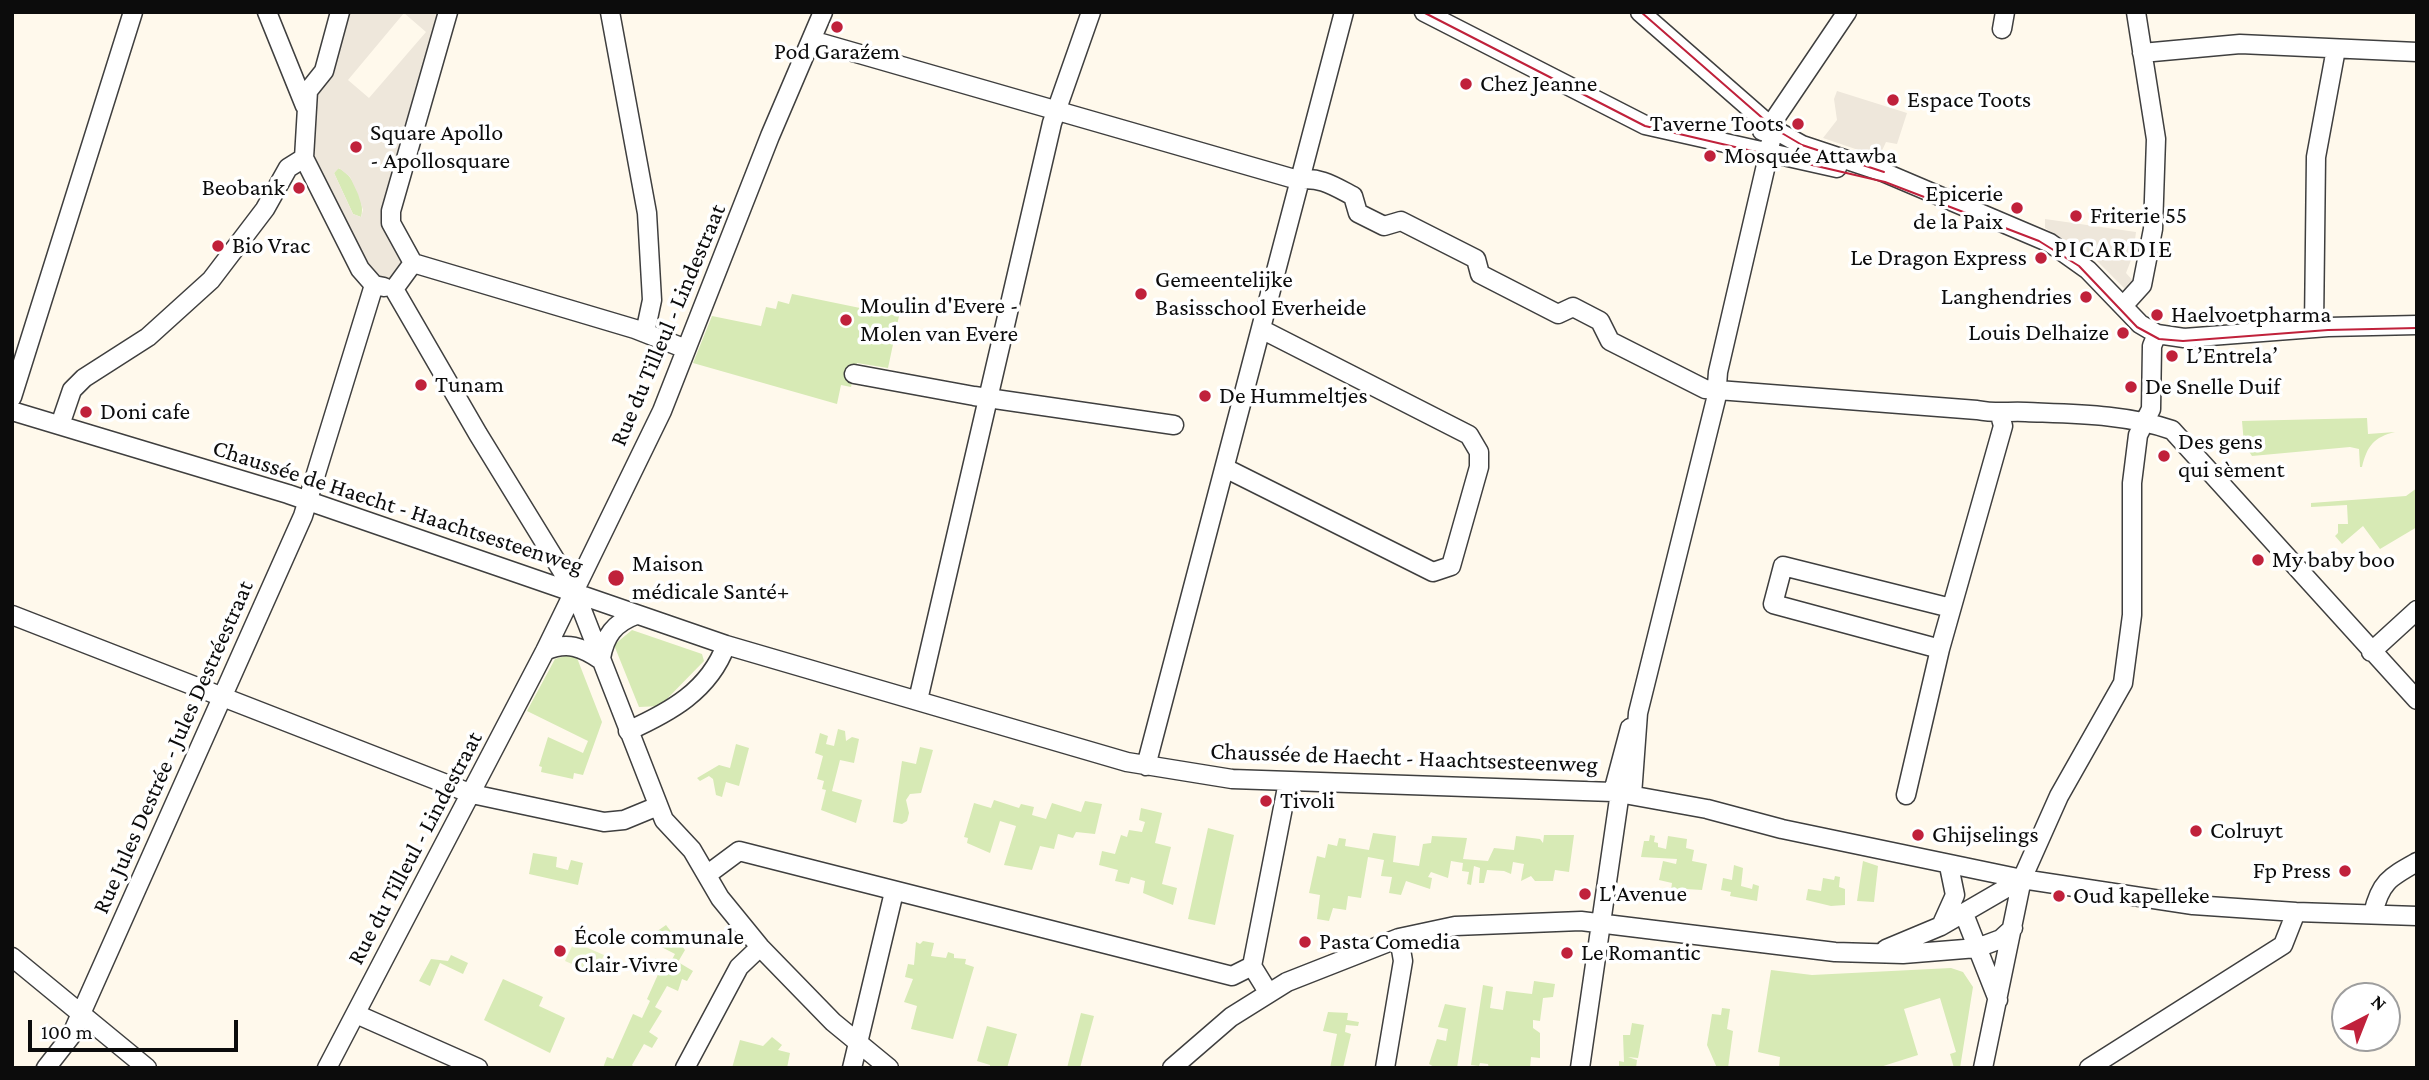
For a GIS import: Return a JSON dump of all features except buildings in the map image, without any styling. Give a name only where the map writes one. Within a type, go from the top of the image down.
[{"type":"street","points":[[12,397],[133,12]]},
{"type":"street","points":[[267,12],[307,113]]},
{"type":"street","points":[[340,12],[324,71],[308,91],[304,158],[360,269],[374,285],[394,289],[575,592],[628,731],[654,788],[664,820],[708,874],[720,898],[760,947],[858,1044],[889,1068]]},
{"type":"street","points":[[448,12],[391,211],[391,223],[413,263],[645,333],[686,349]]},
{"type":"street","points":[[610,12],[647,213],[652,300],[645,333]]},
{"type":"street","name":"Rue du Tilleul - Lindestraat","points":[[327,1068],[545,651],[662,411],[823,12]]},
{"type":"street","points":[[918,700],[1055,111],[1091,12]]},
{"type":"street","points":[[1146,766],[1344,12]]},
{"type":"street","points":[[1424,12],[1634,121],[1658,129],[1911,187]]},
{"type":"street","points":[[1580,1068],[1600,924],[1638,713],[1717,389],[1766,165],[1766,152],[1772,138],[1770,126],[1847,12]]},
{"type":"street","points":[[2123,306],[2142,285],[2153,229],[2156,139],[2136,12]]},
{"type":"street","points":[[1645,14],[1770,126],[1802,145],[1883,172],[1911,187],[2050,243],[2088,270],[2140,324],[2157,334],[2184,338],[2314,328],[2417,326]]},
{"type":"street","points":[[811,40],[1298,180],[1312,178],[1341,189],[1353,196],[1358,213],[1384,226],[1401,220],[1476,259],[1480,274],[1558,314],[1573,307],[1601,321],[1610,341],[1705,389],[1977,410],[2000,415],[2021,412],[2145,421],[2172,430],[2417,700]]},
{"type":"street","points":[[2142,53],[2240,44],[2417,52]]},
{"type":"street","points":[[2314,328],[2316,157],[2336,49]]},
{"type":"street","points":[[60,425],[72,390],[84,378],[148,337],[181,310],[242,242],[288,169],[304,158]]},
{"type":"street","points":[[394,289],[413,263]]},
{"type":"street","name":"Rue Jules Destrée - Jules Destréestraat","points":[[46,1068],[71,1036],[308,500],[374,285]]},
{"type":"street","points":[[1225,468],[1433,572],[1451,566],[1479,467],[1479,452],[1469,435],[1261,328]]},
{"type":"street","points":[[1983,1068],[2022,879],[2059,796],[2123,683],[2132,615],[2132,483],[2138,435],[2151,409],[2152,346],[2157,334]]},
{"type":"street","points":[[855,374],[989,398],[1174,425]]},
{"type":"street","name":"Chaussée de Haecht - Haachtsesteenweg","points":[[12,411],[308,500],[726,645],[1146,766],[1232,779],[1522,786],[1622,793],[1707,809],[1782,829],[1949,866],[2022,879],[2193,905],[2417,916]]},
{"type":"street","points":[[1906,794],[1940,649],[2003,426],[2000,415]]},
{"type":"street","points":[[521,573],[540,561],[545,550],[543,541]]},
{"type":"street","points":[[1940,649],[1773,604],[1783,566],[1951,608]]},
{"type":"street","points":[[2371,652],[2417,610]]},
{"type":"street","points":[[12,615],[472,794],[604,822],[638,815],[658,806]]},
{"type":"street","points":[[601,660],[605,638],[624,620],[636,615]]},
{"type":"street","points":[[545,651],[558,645],[578,646],[601,660]]},
{"type":"street","points":[[628,731],[681,704],[719,664],[726,645]]},
{"type":"street","points":[[1268,992],[1252,966],[1288,782]]},
{"type":"street","points":[[708,874],[739,851],[1232,976],[1252,966]]},
{"type":"street","points":[[2373,914],[2377,898],[2387,879],[2417,862]]},
{"type":"street","points":[[1941,926],[1955,895],[1949,866]]},
{"type":"street","points":[[1882,951],[1941,926],[2022,879]]},
{"type":"street","points":[[852,1068],[894,892]]},
{"type":"street","points":[[2089,1068],[2283,945],[2296,912]]},
{"type":"street","points":[[1964,914],[1998,1000]]},
{"type":"street","points":[[1172,1068],[1268,992],[1323,966],[1399,938],[1467,925],[1524,921],[1600,924],[1835,952],[1882,951],[1903,954],[1977,948],[2001,939],[2013,928]]},
{"type":"street","points":[[1385,1068],[1403,961],[1399,938]]},
{"type":"street","points":[[685,1068],[740,967],[760,947]]},
{"type":"street","points":[[12,957],[147,1068]]},
{"type":"street","points":[[1232,976],[1250,1004]]},
{"type":"street","points":[[356,1014],[478,1068]]},
{"type":"green space","points":[[338,168],[349,176],[357,189],[362,204],[361,217],[353,214],[334,173]]},
{"type":"green space","points":[[792,294],[899,316],[888,368],[857,363],[851,387],[841,385],[837,404],[693,363],[712,316],[761,326],[766,307],[776,309],[778,301],[789,304]]},
{"type":"green space","points":[[2367,418],[2368,434],[2395,432],[2372,444],[2362,467],[2359,449],[2350,447],[2252,456],[2244,444],[2242,421]]},
{"type":"green space","points":[[2417,488],[2417,527],[2380,549],[2363,526],[2342,544],[2335,536],[2338,533],[2338,524],[2348,524],[2347,505],[2311,507],[2311,503],[2406,496]]},
{"type":"green space","points":[[632,630],[702,654],[704,661],[660,706],[639,707],[614,645]]},
{"type":"green space","points":[[568,655],[577,658],[602,722],[583,775],[574,773],[573,779],[541,772],[542,767],[539,766],[548,737],[583,753],[588,741],[527,711],[555,659]]},
{"type":"green space","points":[[838,729],[845,731],[846,741],[852,737],[859,739],[854,763],[840,760],[832,791],[862,800],[856,823],[821,810],[826,790],[822,789],[824,781],[817,779],[823,756],[815,753],[820,733],[828,736],[826,744],[834,746]]},
{"type":"green space","points":[[736,744],[749,748],[739,786],[726,782],[722,797],[716,795],[713,779],[709,776],[700,781],[697,778],[719,765],[730,768]]},
{"type":"green space","points":[[920,747],[933,750],[921,793],[910,794],[906,800],[909,813],[907,821],[902,824],[893,822],[902,761],[916,764]]},
{"type":"green space","points":[[994,800],[1019,808],[1021,804],[1034,807],[1032,815],[1046,819],[1052,803],[1081,812],[1085,801],[1102,804],[1095,834],[1076,832],[1073,838],[1058,834],[1054,849],[1040,846],[1032,870],[1004,865],[1016,826],[1000,821],[990,853],[967,843],[968,838],[964,837],[974,803],[991,808]]},
{"type":"green space","points":[[1141,808],[1162,813],[1155,843],[1171,847],[1162,884],[1177,888],[1173,905],[1143,893],[1145,881],[1131,877],[1129,884],[1115,881],[1118,870],[1099,865],[1102,851],[1115,854],[1121,835],[1127,837],[1129,830],[1142,832],[1145,822],[1139,820]]},
{"type":"green space","points":[[1208,828],[1234,835],[1215,925],[1188,919]]},
{"type":"green space","points":[[1373,833],[1396,836],[1393,862],[1419,866],[1423,844],[1431,843],[1432,836],[1467,838],[1463,859],[1488,861],[1494,848],[1514,850],[1516,836],[1540,839],[1543,843],[1544,835],[1574,835],[1569,872],[1555,870],[1553,881],[1535,881],[1531,876],[1521,881],[1524,864],[1513,862],[1511,874],[1487,870],[1484,883],[1479,883],[1480,868],[1474,866],[1471,885],[1467,884],[1469,872],[1462,871],[1463,863],[1451,861],[1448,878],[1431,872],[1428,877],[1432,878],[1430,889],[1406,881],[1401,895],[1389,893],[1392,877],[1381,876],[1384,860],[1368,857],[1361,898],[1348,896],[1346,910],[1333,908],[1329,921],[1317,919],[1320,895],[1309,893],[1317,856],[1325,858],[1328,844],[1337,846],[1339,838],[1346,839],[1345,846],[1369,850]]},
{"type":"green space","points":[[1650,835],[1655,836],[1654,842],[1658,843],[1658,847],[1666,849],[1668,836],[1687,839],[1686,848],[1694,850],[1692,861],[1707,864],[1702,890],[1686,889],[1685,893],[1671,890],[1672,883],[1659,880],[1663,861],[1676,864],[1677,859],[1641,857],[1644,841],[1649,841]]},
{"type":"green space","points":[[533,853],[557,857],[556,867],[568,870],[571,860],[583,863],[578,885],[529,874]]},
{"type":"green space","points":[[1863,861],[1878,866],[1874,902],[1857,901]]},
{"type":"green space","points":[[1734,865],[1743,868],[1741,886],[1752,889],[1753,884],[1759,886],[1757,901],[1730,896],[1731,892],[1721,890],[1723,878],[1732,880]]},
{"type":"green space","points":[[1835,876],[1840,877],[1839,887],[1845,889],[1845,905],[1831,906],[1806,900],[1808,889],[1821,891],[1823,878],[1834,880]]},
{"type":"green space","points":[[666,925],[685,950],[678,962],[693,971],[687,981],[682,979],[678,991],[667,986],[655,1007],[662,1011],[649,1032],[658,1038],[652,1048],[644,1044],[632,1065],[635,1068],[603,1068],[607,1057],[613,1059],[633,1014],[642,1018],[660,970],[655,958],[669,965],[675,954],[646,939]]},
{"type":"green space","points":[[923,941],[934,943],[931,956],[946,958],[948,952],[954,954],[954,958],[966,959],[965,964],[974,967],[953,1039],[911,1029],[917,1006],[904,1002],[913,979],[905,977],[908,964],[914,965],[916,942],[920,944]]},
{"type":"green space","points":[[574,942],[604,955],[595,974],[565,961]]},
{"type":"green space","points":[[451,955],[468,963],[463,974],[440,963],[430,986],[419,981],[431,959],[448,961]]},
{"type":"green space","points":[[1951,968],[1963,972],[1973,987],[1960,1068],[1954,1068],[1950,1054],[1956,1052],[1940,998],[1904,1009],[1918,1055],[1877,1068],[1779,1068],[1780,1057],[1758,1052],[1771,970],[1812,975]]},
{"type":"green space","points":[[503,979],[543,997],[539,1006],[565,1018],[550,1053],[484,1020]]},
{"type":"green space","points":[[1534,981],[1555,984],[1553,997],[1543,998],[1540,1021],[1533,1020],[1533,1028],[1540,1033],[1540,1058],[1531,1057],[1530,1068],[1489,1068],[1488,1064],[1480,1063],[1479,1066],[1471,1065],[1483,985],[1493,987],[1490,1008],[1503,1010],[1506,991],[1532,994]]},
{"type":"green space","points":[[1445,1004],[1466,1008],[1457,1068],[1436,1068],[1429,1064],[1437,1039],[1446,1041],[1448,1029],[1438,1027]]},
{"type":"green space","points":[[1722,1008],[1730,1009],[1727,1029],[1733,1031],[1728,1068],[1717,1068],[1707,1045],[1712,1014],[1721,1015]]},
{"type":"green space","points":[[1328,1012],[1348,1013],[1347,1020],[1359,1022],[1358,1026],[1346,1025],[1345,1032],[1351,1034],[1343,1068],[1330,1068],[1337,1034],[1323,1031]]},
{"type":"green space","points":[[1081,1013],[1094,1016],[1080,1068],[1067,1068]]},
{"type":"green space","points":[[1632,1023],[1644,1025],[1638,1058],[1628,1057],[1637,1060],[1636,1068],[1615,1068],[1619,1067],[1619,1061],[1624,1062],[1623,1035],[1630,1035]]},
{"type":"green space","points":[[987,1026],[1017,1034],[1007,1068],[990,1068],[990,1065],[977,1061]]},
{"type":"green space","points":[[772,1037],[782,1045],[778,1050],[790,1053],[787,1068],[732,1068],[740,1040],[763,1046]]},
{"type":"shaded area","name":"Square Apollo - Apollosquare","points":[[347,12],[440,12],[389,191],[405,261],[393,279],[386,279],[369,270],[309,150],[312,103]],"holes":[[[404,13],[426,32],[369,98],[348,80]],[[339,168],[350,177],[358,194],[363,210],[361,217],[353,214],[334,173]]]},
{"type":"shaded area","points":[[1837,91],[1907,113],[1897,144],[1886,142],[1879,157],[1823,138],[1837,120],[1834,99]]},
{"type":"shaded area","points":[[2045,219],[2136,232],[2133,255],[2126,273],[2135,283],[2128,292],[2095,259],[2045,228]]},
{"type":"tram line","points":[[1423,12],[1645,126],[1885,182],[2039,241],[2079,266],[2137,327],[2159,339],[2183,341],[2328,330],[2417,328]]},
{"type":"tram line","points":[[1641,12],[1775,129],[1802,145],[1884,172]]},
{"type":"place","name":"Pod Garaźem","points":[[837,27]]},
{"type":"place","name":"Chez Jeanne","points":[[1466,84]]},
{"type":"place","name":"Espace Toots","points":[[1893,100]]},
{"type":"place","name":"Taverne Toots","points":[[1798,124]]},
{"type":"place","name":"Square Apollo - Apollosquare","points":[[356,147]]},
{"type":"place","name":"Mosquée Attawba","points":[[1710,156]]},
{"type":"place","name":"Beobank","points":[[299,188]]},
{"type":"place","name":"Epicerie de la Paix","points":[[2017,208]]},
{"type":"place","name":"Friterie 55","points":[[2076,216]]},
{"type":"place","name":"Bio Vrac","points":[[218,246]]},
{"type":"place","name":"Le Dragon Express","points":[[2041,258]]},
{"type":"place","name":"Gemeentelijke Basisschool Everheide","points":[[1141,294]]},
{"type":"place","name":"Langhendries","points":[[2086,297]]},
{"type":"place","name":"Haelvoetpharma","points":[[2157,315]]},
{"type":"place","name":"Moulin d'Evere - Molen van Evere","points":[[846,320]]},
{"type":"place","name":"Louis Delhaize","points":[[2123,333]]},
{"type":"place","name":"L’Entrela’","points":[[2172,356]]},
{"type":"place","name":"Tunam","points":[[421,385]]},
{"type":"place","name":"De Snelle Duif","points":[[2131,387]]},
{"type":"place","name":"De Hummeltjes","points":[[1205,396]]},
{"type":"place","name":"Doni cafe","points":[[86,412]]},
{"type":"place","name":"Des gens qui sèment","points":[[2164,456]]},
{"type":"place","name":"My baby boo","points":[[2258,560]]},
{"type":"place","name":"Maison médicale Santé+","points":[[616,578]]},
{"type":"place","name":"Tivoli","points":[[1266,801]]},
{"type":"place","name":"Colruyt","points":[[2196,831]]},
{"type":"place","name":"Ghijselings","points":[[1918,835]]},
{"type":"place","name":"Fp Press","points":[[2345,871]]},
{"type":"place","name":"L'Avenue","points":[[1585,894]]},
{"type":"place","name":"Oud kapelleke","points":[[2059,896]]},
{"type":"place","name":"Pasta Comedia","points":[[1305,942]]},
{"type":"place","name":"École communale Clair-Vivre","points":[[560,951]]},
{"type":"place","name":"Le Romantic","points":[[1567,953]]},
{"type":"district","name":"PICARDIE","points":[[2114,249]]}]
